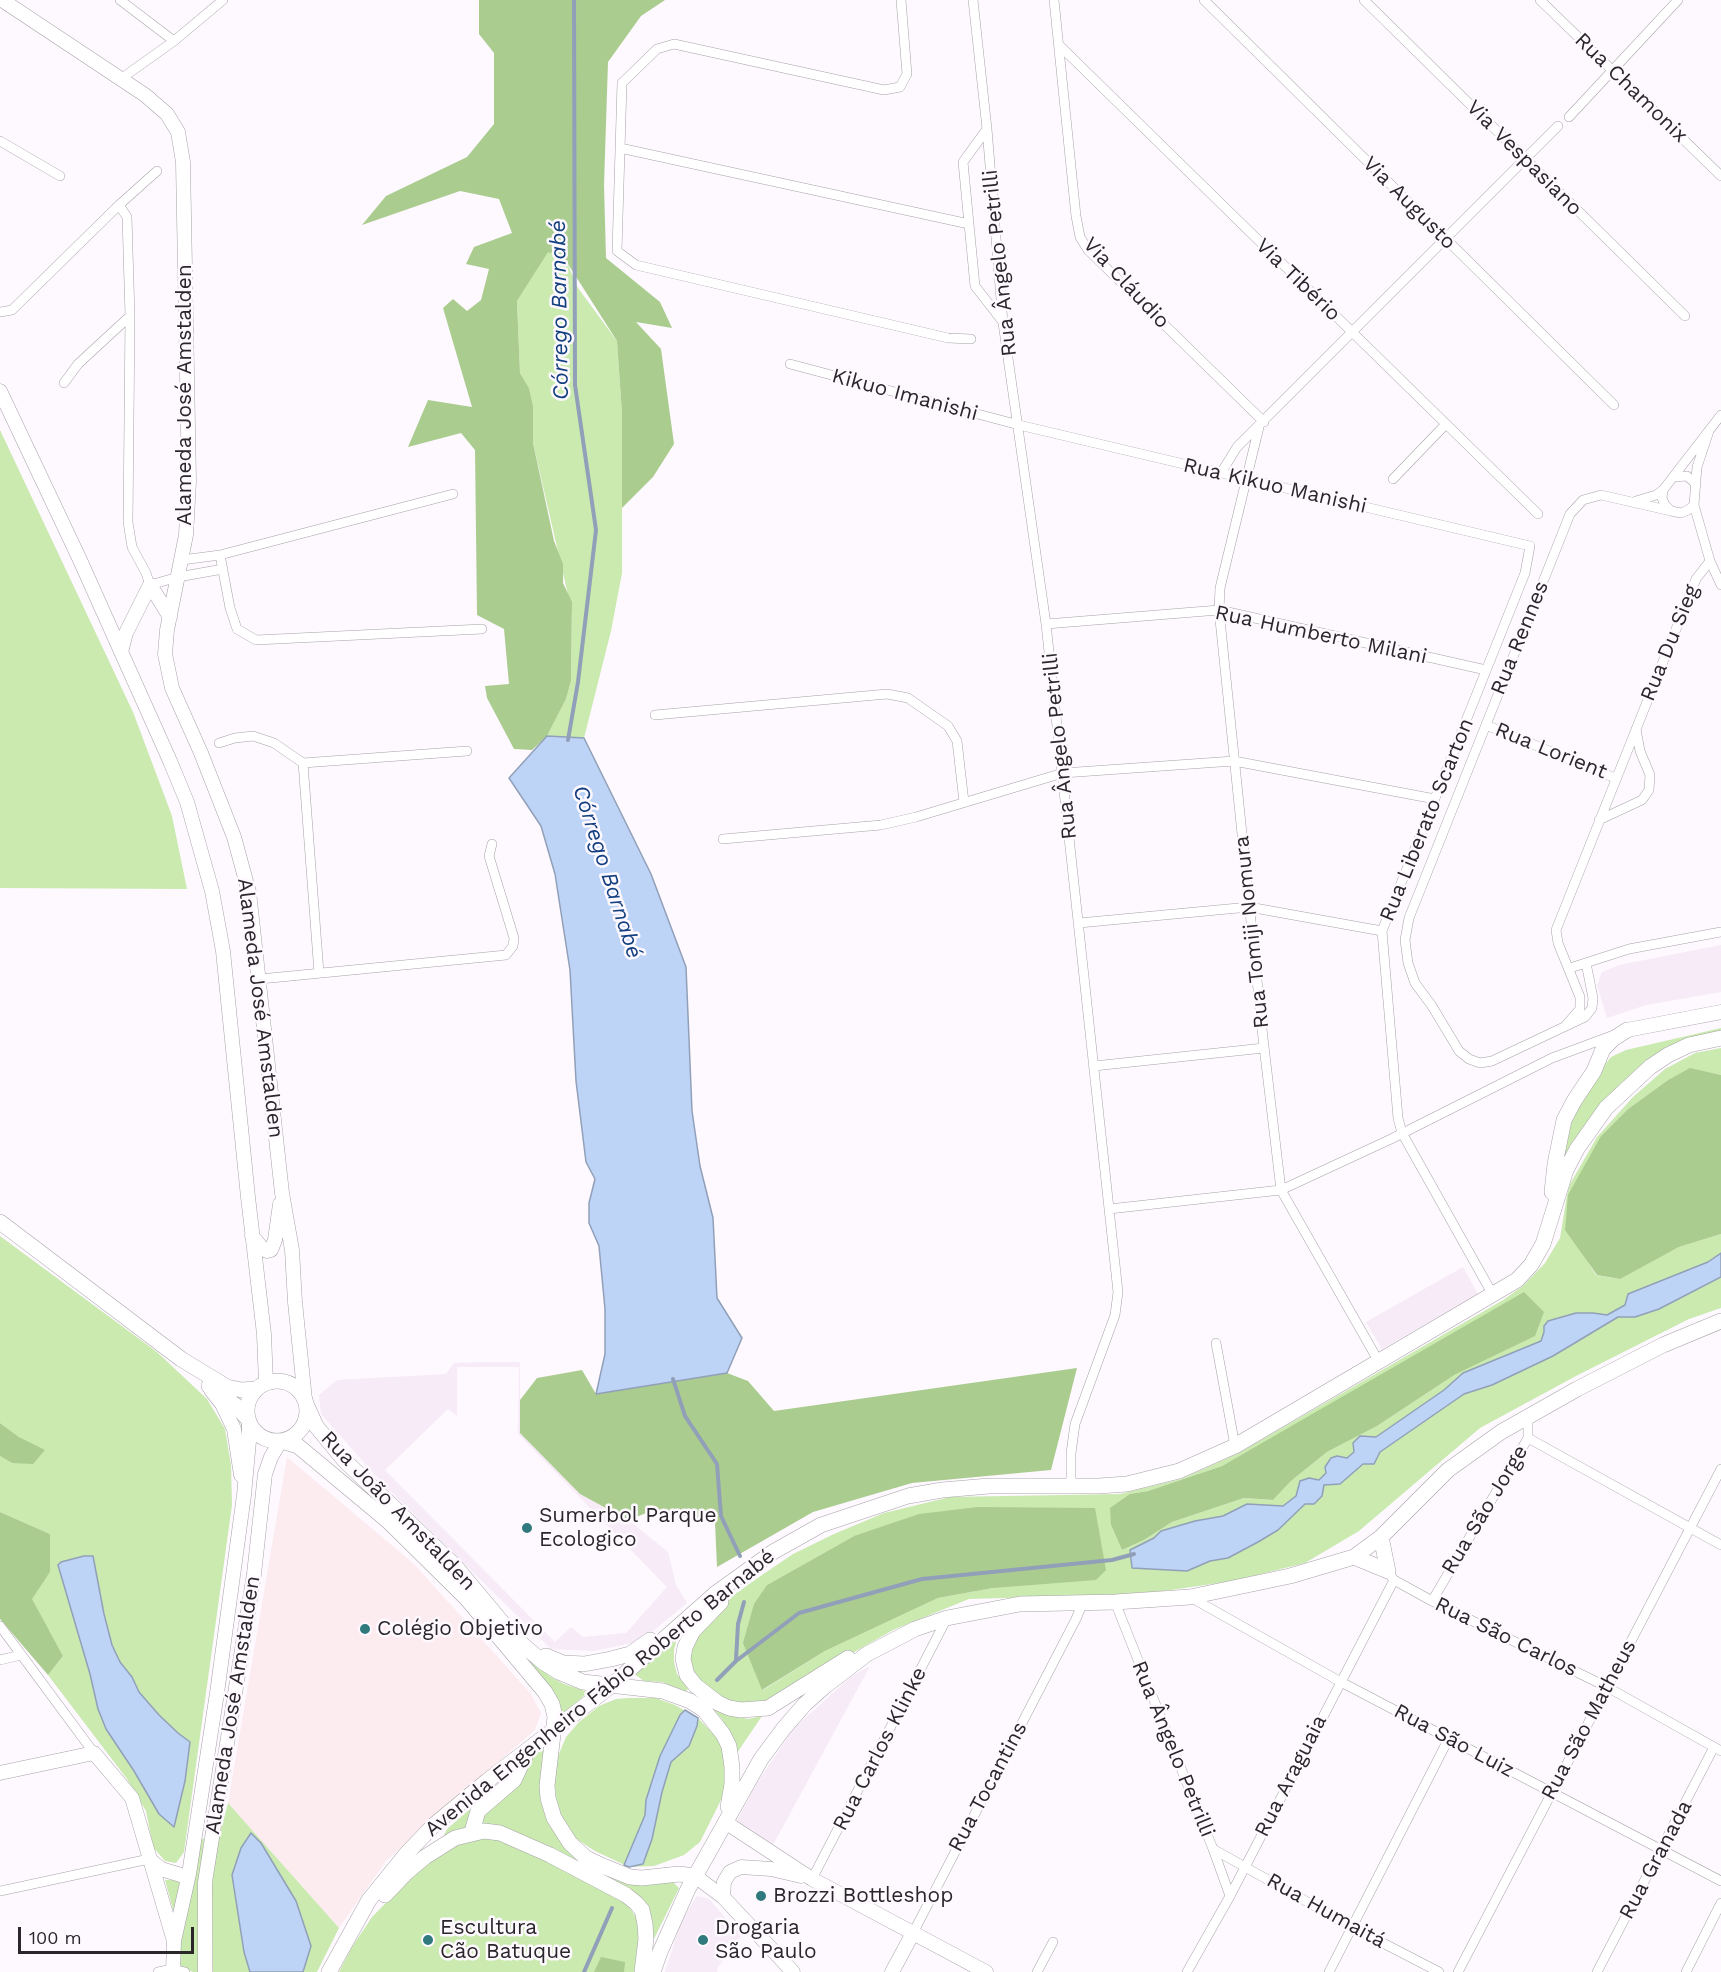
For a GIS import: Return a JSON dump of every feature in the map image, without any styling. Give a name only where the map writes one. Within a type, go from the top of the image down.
[{"type":"main road","points":[[1551,1219],[1555,1164],[1564,1120],[1594,1071],[1603,1049],[1612,1039],[1627,1030]]},
{"type":"main road","name":"Avenida Engenheiro Fábio Roberto Barnabé","points":[[329,1972],[369,1900],[407,1853],[434,1825],[612,1685],[681,1624],[738,1577],[773,1552],[821,1525],[908,1496],[989,1486],[1127,1484],[1156,1478],[1205,1461],[1235,1446],[1517,1280],[1531,1265],[1543,1244],[1566,1170],[1577,1149],[1606,1108],[1650,1067],[1668,1055],[1689,1045],[1721,1038]]},
{"type":"main road","points":[[0,1222],[181,1359],[227,1387],[242,1390],[274,1381],[290,1384],[297,1389],[306,1403],[307,1416],[299,1433],[281,1442],[267,1441],[256,1434],[235,1405],[207,1384],[181,1359]]},
{"type":"main road","points":[[653,1972],[695,1876],[761,1759],[783,1728],[824,1687],[867,1654],[915,1629],[947,1618],[1020,1604],[1115,1602],[1190,1597],[1290,1576],[1354,1557],[1381,1537],[1448,1470],[1502,1432],[1663,1345],[1721,1321]]},
{"type":"main road","points":[[248,1421],[246,1408],[249,1398],[261,1386]]},
{"type":"main road","name":"Rua João Amstalden","points":[[306,1403],[316,1426],[326,1439],[456,1567],[516,1639],[558,1672],[583,1682],[612,1685]]},
{"type":"main road","name":"Rua João Amstalden","points":[[281,1442],[298,1446],[379,1514],[467,1599],[545,1692],[552,1704],[554,1730]]},
{"type":"main road","points":[[1381,1537],[1391,1576]]},
{"type":"main road","points":[[1354,1557],[1391,1576]]},
{"type":"main road","points":[[738,1577],[729,1595],[693,1630],[682,1659],[687,1675],[696,1686],[718,1703],[741,1710],[768,1708],[848,1658],[867,1654]]},
{"type":"main road","points":[[516,1639],[553,1660],[584,1664],[630,1654],[664,1630],[681,1624]]},
{"type":"main road","points":[[584,1664],[612,1685],[646,1688],[679,1696],[704,1710],[715,1722],[729,1746],[732,1767],[732,1784],[725,1822]]},
{"type":"main road","points":[[554,1730],[547,1786],[548,1798],[559,1827],[577,1850],[586,1858],[630,1877],[679,1874],[695,1876]]},
{"type":"main road","points":[[472,1832],[478,1811],[514,1779],[530,1748]]},
{"type":"main road","points":[[345,1943],[406,1873],[442,1844],[472,1832],[484,1831],[510,1836],[626,1895],[636,1903],[642,1910],[645,1924],[646,1939],[642,1972]]},
{"type":"street","name":"Alameda José Amstalden","points":[[2,0],[122,78],[166,114],[178,132],[183,162],[189,482],[186,535],[165,654],[172,688],[201,753],[234,837],[249,892],[282,1193],[292,1250],[306,1403]]},
{"type":"street","points":[[120,0],[174,41]]},
{"type":"street","points":[[122,78],[174,41],[223,0]]},
{"type":"street","points":[[901,0],[907,74],[900,87],[884,90],[674,44],[657,48],[622,83],[617,251],[636,265],[948,338],[971,339]]},
{"type":"street","name":"Rua Ângelo Petrilli","points":[[973,0],[1004,323],[1046,624],[1064,773],[1118,1292],[1115,1315],[1075,1424],[1071,1453],[1071,1486]]},
{"type":"street","name":"Via Cláudio","points":[[1054,0],[1080,237],[1089,250],[1261,425]]},
{"type":"street","name":"Via Augusto","points":[[1204,0],[1614,405]]},
{"type":"street","name":"Via Vespasiano","points":[[1364,0],[1684,316]]},
{"type":"street","name":"Rua Chamonix","points":[[1540,0],[1721,176]]},
{"type":"street","points":[[1569,117],[1678,0]]},
{"type":"street","name":"Via Tibério","points":[[1059,45],[1538,514]]},
{"type":"street","points":[[1221,473],[1237,447],[1558,126]]},
{"type":"street","points":[[987,129],[963,162],[975,286],[1004,323]]},
{"type":"street","points":[[0,141],[60,176]]},
{"type":"street","points":[[620,148],[969,224]]},
{"type":"street","points":[[0,312],[12,310],[156,171]]},
{"type":"street","points":[[119,205],[127,217],[130,316],[128,522],[132,547],[150,585],[170,617]]},
{"type":"street","points":[[64,383],[78,364],[130,316]]},
{"type":"street","name":"Kikuo Imanishi","points":[[790,364],[1019,425]]},
{"type":"street","points":[[0,392],[80,560],[187,802],[212,891],[223,951],[264,1334],[261,1386]]},
{"type":"street","points":[[1634,502],[1656,495],[1663,490],[1721,416]]},
{"type":"street","points":[[1393,479],[1446,424]]},
{"type":"street","name":"Rua Kikuo Manishi","points":[[1019,425],[1530,546]]},
{"type":"street","name":"Rua Tomiji Nomura","points":[[1261,425],[1220,588],[1219,610],[1233,761],[1281,1190],[1378,1362]]},
{"type":"street","points":[[1709,431],[1701,450],[1694,505],[1710,561],[1721,585]]},
{"type":"street","points":[[1673,477],[1687,476],[1696,484]]},
{"type":"street","points":[[1663,490],[1662,498],[1671,511],[1681,513],[1694,505]]},
{"type":"street","points":[[182,560],[220,555],[453,495]]},
{"type":"street","name":"Rua Rennes","points":[[1586,963],[1593,998],[1592,1008],[1585,1017],[1492,1061],[1479,1063],[1459,1051],[1415,983],[1408,963],[1405,940],[1409,918],[1570,514],[1583,500],[1601,495],[1671,511]]},
{"type":"street","name":"Rua Liberato Scarton","points":[[1493,1295],[1402,1133],[1398,1118],[1382,931],[1525,573],[1530,546]]},
{"type":"street","points":[[220,555],[230,608],[237,629],[256,640],[482,629]]},
{"type":"street","name":"Rua Du Sieg","points":[[1570,968],[1558,943],[1556,930],[1696,579],[1710,561]]},
{"type":"street","points":[[121,652],[126,633],[150,585],[178,577],[223,569]]},
{"type":"street","name":"Rua Humberto Milani","points":[[1046,624],[1219,610],[1486,670]]},
{"type":"street","points":[[655,715],[887,694],[908,698],[948,726],[957,741],[964,802]]},
{"type":"street","name":"Rua Lorient","points":[[1486,725],[1615,778]]},
{"type":"street","name":"Rua Du Sieg","points":[[1599,820],[1642,800],[1649,789],[1650,775],[1640,751],[1635,729]]},
{"type":"street","points":[[219,743],[253,736],[274,744],[303,763],[467,751]]},
{"type":"street","points":[[723,839],[880,825],[1064,773],[1233,761],[1435,799]]},
{"type":"street","points":[[303,763],[319,973]]},
{"type":"street","points":[[260,979],[506,955],[513,946],[514,938],[489,856],[492,843]]},
{"type":"street","points":[[1079,923],[1249,907],[1382,931]]},
{"type":"street","points":[[1564,1028],[1580,1009],[1580,997],[1570,968],[1629,949],[1721,932]]},
{"type":"street","points":[[1109,1209],[1281,1190],[1552,1058],[1627,1030],[1721,1012]]},
{"type":"street","points":[[1094,1065],[1264,1048]]},
{"type":"street","points":[[252,1236],[262,1248],[267,1251],[271,1250],[275,1240],[282,1193]]},
{"type":"street","points":[[1216,1343],[1235,1446]]},
{"type":"street","points":[[207,1384],[222,1404],[234,1429],[244,1495]]},
{"type":"street","name":"Rua São Jorge","points":[[1432,1601],[1528,1438],[1528,1416]]},
{"type":"street","name":"Alameda José Amstalden","points":[[174,1941],[189,1874],[244,1495],[249,1441],[248,1421]]},
{"type":"street","points":[[1528,1438],[1721,1545]]},
{"type":"street","name":"Alameda José Amstalden","points":[[205,1972],[205,1882],[254,1574],[265,1474],[271,1457],[281,1442]]},
{"type":"street","name":"Rua São Matheus","points":[[1458,1972],[1721,1469]]},
{"type":"street","name":"Rua São Carlos","points":[[1391,1576],[1432,1601],[1607,1687],[1718,1749]]},
{"type":"street","name":"Rua Araguaia","points":[[1187,1972],[1230,1896],[1341,1682],[1391,1576]]},
{"type":"street","name":"Rua São Luiz","points":[[1190,1597],[1341,1682],[1721,1881]]},
{"type":"street","name":"Rua Tocantins","points":[[892,1972],[1071,1630],[1083,1602]]},
{"type":"street","name":"Rua Ângelo Petrilli","points":[[1115,1602],[1230,1896]]},
{"type":"street","name":"Rua Carlos Klinke","points":[[812,1879],[947,1618]]},
{"type":"street","points":[[0,1626],[94,1753],[132,1798],[174,1941],[177,1971],[158,1972]]},
{"type":"street","points":[[0,1660],[21,1655]]},
{"type":"street","points":[[1329,1972],[1449,1738]]},
{"type":"street","name":"Rua Granada","points":[[1597,1972],[1661,1849],[1718,1749]]},
{"type":"street","points":[[0,1773],[94,1753]]},
{"type":"street","points":[[725,1822],[812,1879],[986,1972]]},
{"type":"street","name":"Rua Humaitá","points":[[1213,1849],[1352,1927],[1439,1972]]},
{"type":"street","points":[[149,1859],[161,1869],[184,1876],[189,1874]]},
{"type":"street","points":[[0,1891],[149,1859]]},
{"type":"street","points":[[723,1897],[724,1882],[730,1872],[741,1867],[771,1869],[812,1879]]},
{"type":"street","points":[[695,1876],[723,1897],[793,1972]]},
{"type":"street","points":[[1686,1972],[1721,1903]]},
{"type":"street","points":[[1037,1972],[1053,1942]]},
{"type":"shaded area","points":[[1721,945],[1721,992],[1646,1005],[1607,1018],[1597,985],[1602,972],[1619,965]]},
{"type":"shaded area","points":[[1463,1267],[1478,1294],[1382,1349],[1366,1322]]},
{"type":"shaded area","points":[[520,1362],[520,1433],[580,1494],[628,1520],[668,1552],[676,1585],[687,1603],[641,1641],[594,1651],[551,1649],[385,1486],[321,1414],[319,1395],[337,1380],[446,1374],[454,1363]],"holes":[[[457,1367],[519,1367],[518,1434],[667,1587],[626,1633],[583,1637],[571,1627],[555,1642],[385,1470],[448,1409],[457,1416]]]},
{"type":"shaded area","name":"Colégio Objetivo","points":[[287,1457],[414,1564],[531,1694],[541,1713],[535,1730],[386,1861],[339,1928],[228,1803]]},
{"type":"shaded area","points":[[870,1666],[773,1845],[736,1823],[757,1783],[794,1728],[852,1676]]},
{"type":"shaded area","points":[[697,1896],[709,1899],[741,1936],[718,1967],[717,1972],[665,1972],[681,1921]]},
{"type":"green space","points":[[479,0],[665,0],[641,16],[608,62],[604,185],[606,258],[660,302],[672,328],[636,322],[661,349],[674,444],[653,477],[622,508],[622,414],[617,341],[566,261],[548,252],[517,301],[520,373],[529,388],[533,406],[533,443],[554,541],[563,564],[563,583],[572,602],[571,681],[566,699],[547,736],[532,750],[514,749],[487,698],[485,686],[509,684],[504,629],[477,615],[475,450],[461,433],[408,447],[428,400],[472,407],[443,308],[453,299],[467,311],[481,300],[489,269],[466,264],[474,247],[512,233],[499,199],[460,191],[362,225],[386,196],[467,157],[494,124],[494,53],[479,34]]},
{"type":"green space","points":[[548,251],[566,260],[578,288],[617,341],[622,414],[622,573],[611,631],[584,738],[547,736],[566,699],[571,681],[572,612],[533,443],[533,406],[529,388],[520,373],[517,301]]},
{"type":"green space","points":[[0,430],[133,712],[172,816],[187,889],[0,888]]},
{"type":"green space","points":[[1721,1028],[1721,1035],[1645,1064],[1621,1083],[1583,1128],[1561,1162],[1567,1129],[1599,1072],[1611,1057],[1626,1050]]},
{"type":"green space","points":[[1721,1048],[1721,1075],[1690,1069],[1668,1080],[1628,1109],[1601,1136],[1582,1253],[1596,1275],[1619,1279],[1679,1247],[1721,1234],[1721,1308],[1689,1319],[1480,1428],[1359,1531],[1305,1563],[1233,1581],[1143,1594],[969,1599],[893,1630],[759,1706],[724,1701],[704,1686],[691,1668],[690,1659],[693,1646],[708,1619],[735,1594],[793,1554],[834,1534],[884,1513],[950,1497],[1120,1494],[1181,1479],[1237,1454],[1503,1300],[1523,1286],[1545,1263],[1560,1238],[1570,1184],[1597,1137],[1633,1097],[1665,1069],[1695,1053]],"holes":[[[1456,1374],[1377,1426],[1327,1452],[1291,1481],[1273,1500],[1244,1498],[1172,1522],[1144,1540],[1122,1550],[1111,1525],[1130,1494],[1148,1491],[1222,1466],[1345,1396]],[[854,1536],[993,1588],[938,1598],[825,1651],[763,1690],[767,1585]]]},
{"type":"green space","points":[[1690,1068],[1721,1075],[1721,1234],[1679,1247],[1620,1279],[1597,1275],[1565,1230],[1568,1195],[1601,1136],[1628,1109],[1668,1080]]},
{"type":"green space","points":[[0,1236],[157,1352],[207,1399],[225,1429],[231,1465],[232,1505],[184,1852],[176,1863],[165,1861],[153,1847],[146,1811],[127,1779],[48,1675],[63,1656],[31,1599],[50,1572],[50,1534],[0,1512],[0,1456],[12,1463],[44,1451],[0,1423]],"holes":[[[61,1562],[98,1587],[112,1645],[120,1662],[132,1677],[139,1692],[159,1715],[190,1742],[159,1814],[98,1709],[58,1566]]]},
{"type":"green space","points":[[1524,1292],[1544,1312],[1535,1336],[1456,1374],[1377,1426],[1327,1452],[1291,1481],[1273,1500],[1244,1498],[1172,1522],[1144,1540],[1122,1550],[1111,1525],[1110,1508],[1130,1494],[1148,1491],[1222,1466]]},
{"type":"green space","points":[[1077,1368],[1051,1470],[912,1483],[813,1512],[717,1567],[715,1523],[657,1509],[628,1520],[580,1494],[520,1433],[520,1400],[537,1378],[582,1370],[596,1394],[727,1373],[748,1381],[774,1411]]},
{"type":"green space","points":[[0,1423],[19,1437],[45,1450],[33,1464],[12,1463],[0,1456]]},
{"type":"green space","points":[[978,1507],[1095,1508],[1106,1570],[1096,1580],[993,1588],[938,1598],[825,1651],[762,1690],[743,1643],[754,1604],[767,1585],[854,1536],[919,1514]]},
{"type":"green space","points":[[0,1512],[50,1534],[50,1572],[32,1599],[63,1656],[48,1675],[0,1619]]},
{"type":"green space","points":[[678,1635],[674,1662],[677,1674],[688,1689],[685,1692],[662,1682],[644,1681],[633,1673]]},
{"type":"green space","points":[[521,1653],[551,1677],[585,1691],[585,1695],[562,1714],[554,1696]]},
{"type":"green space","points":[[656,1698],[675,1705],[698,1718],[719,1740],[727,1761],[725,1792],[700,1842],[684,1855],[654,1866],[629,1867],[595,1851],[575,1838],[564,1822],[557,1805],[556,1761],[566,1737],[579,1722],[599,1706],[616,1699]]},
{"type":"green space","points":[[712,1708],[748,1719],[762,1716],[737,1753],[722,1719]]},
{"type":"green space","points":[[545,1746],[540,1779],[541,1802],[552,1828],[581,1861],[671,1880],[679,1888],[652,1943],[649,1912],[477,1824],[531,1755]]},
{"type":"green space","points":[[507,1777],[468,1827],[443,1837],[447,1829]]},
{"type":"green space","points":[[228,1803],[339,1928],[317,1972],[303,1972],[311,1946],[296,1901],[261,1843],[241,1848],[232,1875],[244,1952],[250,1972],[213,1972],[212,1885],[218,1841]]},
{"type":"green space","points":[[491,1836],[533,1854],[626,1902],[637,1919],[640,1932],[636,1972],[339,1972],[372,1917],[417,1871],[448,1848]]},
{"type":"green space","points":[[201,1838],[204,1839],[198,1906],[198,1972],[193,1972],[180,1966],[178,1945]]},
{"type":"green space","points":[[165,1880],[181,1880],[174,1913]]},
{"type":"green space","points":[[601,1957],[625,1962],[624,1972],[594,1972]]},
{"type":"water","points":[[547,736],[584,738],[651,874],[686,967],[692,1111],[700,1166],[713,1218],[717,1298],[742,1338],[727,1373],[596,1394],[605,1354],[605,1309],[599,1246],[589,1223],[589,1203],[595,1179],[586,1162],[576,1081],[570,970],[555,874],[541,826],[509,778]]},
{"type":"water","points":[[1721,1253],[1721,1277],[1659,1309],[1635,1317],[1618,1317],[1553,1356],[1492,1385],[1464,1394],[1380,1452],[1374,1464],[1363,1464],[1340,1484],[1324,1485],[1322,1496],[1314,1504],[1305,1504],[1278,1530],[1258,1542],[1228,1558],[1210,1561],[1187,1571],[1132,1568],[1130,1550],[1154,1538],[1161,1531],[1223,1516],[1247,1504],[1283,1506],[1296,1496],[1300,1481],[1309,1478],[1319,1480],[1326,1473],[1325,1467],[1331,1458],[1337,1456],[1347,1458],[1354,1452],[1353,1443],[1360,1436],[1376,1437],[1444,1390],[1463,1373],[1541,1341],[1544,1326],[1548,1321],[1576,1313],[1607,1315],[1625,1305],[1628,1294],[1708,1262]]},
{"type":"water","points":[[93,1556],[104,1614],[112,1645],[120,1662],[132,1677],[139,1692],[159,1715],[190,1742],[185,1781],[174,1827],[159,1814],[106,1729],[98,1709],[58,1565],[61,1562]]},
{"type":"water","points":[[685,1710],[698,1718],[697,1726],[689,1746],[671,1762],[652,1839],[643,1864],[629,1867],[624,1865],[645,1815],[646,1800],[660,1756],[680,1715]]},
{"type":"water","points":[[251,1833],[261,1843],[296,1901],[311,1946],[303,1972],[250,1972],[244,1952],[232,1875],[241,1848]]},
{"type":"waterway","name":"Córrego Barnabé","points":[[568,740],[578,682],[596,530],[575,385],[574,0]]},
{"type":"waterway","name":"Córrego Barnabé","points":[[673,1379],[685,1416],[717,1464],[721,1516],[740,1556]]},
{"type":"waterway","points":[[717,1680],[736,1661],[799,1613],[922,1579],[1112,1560],[1134,1554]]},
{"type":"waterway","name":"Córrego Barnabé","points":[[736,1660],[738,1624],[744,1602]]},
{"type":"waterway","name":"Córrego Barnabé","points":[[584,1972],[612,1908]]},
{"type":"place","name":"Sumerbol Parque Ecologico","points":[[527,1528]]},
{"type":"place","name":"Colégio Objetivo","points":[[365,1629]]},
{"type":"place","name":"Brozzi Bottleshop","points":[[761,1896]]},
{"type":"place","name":"Escultura Cão Batuque","points":[[428,1940]]},
{"type":"place","name":"Drogaria São Paulo","points":[[703,1940]]}]
